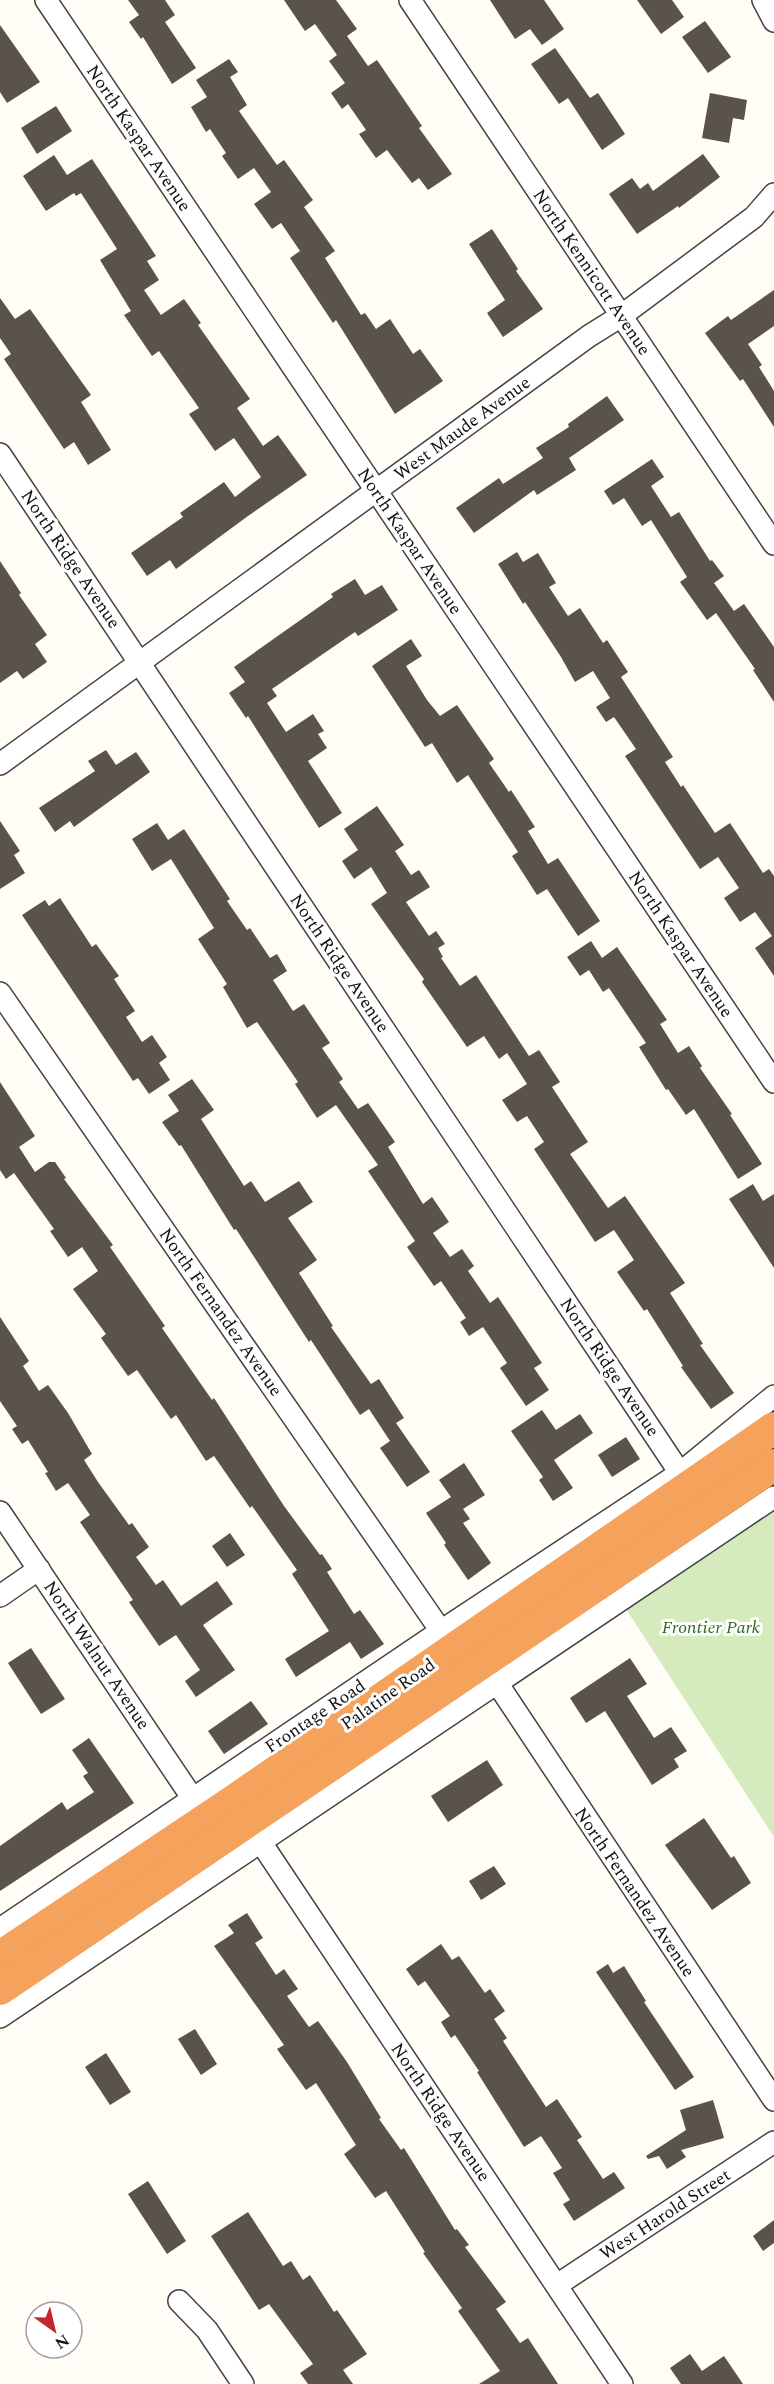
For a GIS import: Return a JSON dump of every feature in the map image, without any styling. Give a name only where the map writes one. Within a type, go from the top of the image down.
[{"type":"highway","name":"Palatine Road","points":[[0,1957],[242,1795],[774,1428]]},
{"type":"highway","name":"Palatine Road","points":[[0,1989],[774,1465]]},
{"type":"street","name":"North Kaspar Avenue","points":[[46,0],[774,1082]]},
{"type":"street","name":"North Kennicott Avenue","points":[[410,0],[774,544]]},
{"type":"street","points":[[763,0],[774,21]]},
{"type":"street","name":"West Maude Avenue","points":[[0,764],[375,490],[589,336],[621,316],[754,217],[774,194]]},
{"type":"street","name":"North Ridge Avenue","points":[[0,454],[680,1473]]},
{"type":"street","name":"North Fernandez Avenue","points":[[0,993],[441,1631]]},
{"type":"street","name":"Frontage Road","points":[[0,1929],[441,1631],[680,1473],[774,1396]]},
{"type":"street","points":[[0,2018],[774,1497]]},
{"type":"street","name":"North Walnut Avenue","points":[[0,1512],[193,1799]]},
{"type":"street","points":[[0,1596],[39,1569]]},
{"type":"street","name":"North Fernandez Avenue","points":[[497,1683],[774,2100]]},
{"type":"street","name":"North Ridge Avenue","points":[[260,1841],[622,2384]]},
{"type":"street","name":"West Harold Street","points":[[557,2285],[774,2142]]},
{"type":"street","points":[[179,2301],[207,2330],[243,2384]]},
{"type":"green space","name":"Frontier Park","points":[[774,1508],[774,1837],[626,1609]]},
{"type":"building","points":[[128,0],[165,0],[175,15],[165,22],[196,68],[172,84],[143,37],[141,39],[129,22],[139,15]]},
{"type":"building","points":[[284,0],[336,0],[357,29],[347,36],[368,66],[377,60],[422,126],[419,128],[452,174],[428,190],[419,178],[412,183],[387,150],[376,158],[359,134],[366,130],[348,104],[342,109],[331,93],[345,83],[329,61],[337,55],[315,24],[305,31]]},
{"type":"building","points":[[490,0],[544,0],[564,29],[542,45],[530,29],[515,39]]},
{"type":"building","points":[[637,0],[672,0],[684,17],[661,34]]},
{"type":"building","points":[[705,21],[731,57],[708,73],[682,37]]},
{"type":"building","points":[[0,25],[40,82],[7,103],[0,92]]},
{"type":"building","points":[[555,48],[590,98],[598,93],[625,134],[602,150],[568,98],[559,104],[531,64]]},
{"type":"building","points":[[229,59],[238,72],[230,77],[247,105],[239,111],[277,165],[284,160],[313,200],[304,207],[335,251],[325,258],[361,315],[365,313],[376,329],[390,319],[413,354],[420,349],[443,381],[395,414],[336,320],[333,323],[290,258],[300,251],[281,223],[272,229],[254,204],[271,192],[254,168],[238,179],[222,156],[226,153],[210,129],[206,132],[191,107],[207,97],[196,80]]},
{"type":"building","points":[[710,93],[747,100],[744,120],[733,118],[729,143],[702,138]]},
{"type":"building","points":[[56,106],[72,131],[37,154],[21,128]]},
{"type":"building","points":[[703,154],[720,177],[679,208],[678,206],[637,234],[609,194],[632,178],[640,189],[648,183],[653,191]]},
{"type":"building","points":[[54,155],[67,175],[92,159],[156,256],[147,261],[159,280],[144,290],[161,315],[184,299],[201,323],[198,325],[250,399],[237,408],[263,446],[278,435],[307,475],[176,569],[170,560],[147,576],[131,553],[183,517],[180,513],[224,482],[235,497],[261,477],[234,438],[215,451],[189,414],[199,408],[159,351],[152,356],[124,315],[131,311],[100,260],[117,249],[81,193],[76,196],[74,193],[46,211],[23,176]]},
{"type":"building","points":[[492,229],[518,269],[516,271],[543,309],[503,337],[487,313],[505,300],[469,244]]},
{"type":"building","points":[[774,290],[774,326],[748,344],[762,365],[759,367],[774,391],[774,427],[743,379],[740,381],[705,333],[728,316],[731,320]]},
{"type":"building","points":[[0,298],[15,319],[30,309],[91,395],[81,402],[111,450],[88,465],[74,442],[64,449],[4,359],[11,354],[0,338]]},
{"type":"building","points":[[607,396],[624,420],[569,458],[576,470],[537,495],[534,490],[474,533],[456,508],[499,478],[503,484],[543,458],[536,448],[569,427],[568,424]]},
{"type":"building","points":[[652,459],[664,477],[651,486],[671,517],[679,512],[710,561],[712,560],[724,576],[714,583],[734,611],[744,604],[774,647],[774,702],[753,670],[755,669],[716,613],[707,620],[680,582],[687,577],[651,520],[642,526],[624,498],[613,505],[604,491]]},
{"type":"building","points":[[517,552],[523,562],[538,553],[556,583],[549,587],[568,616],[580,608],[603,643],[607,640],[628,672],[621,677],[673,757],[665,762],[715,833],[730,823],[763,873],[769,869],[774,876],[774,976],[755,948],[772,936],[755,912],[740,922],[724,898],[739,888],[718,857],[700,869],[625,756],[636,749],[614,717],[606,722],[596,707],[610,698],[593,671],[575,682],[561,657],[498,564]]},
{"type":"building","points":[[0,561],[21,593],[19,595],[47,635],[35,644],[47,662],[23,679],[17,671],[0,683]]},
{"type":"building","points":[[355,579],[365,595],[382,585],[398,610],[358,636],[355,632],[272,689],[277,696],[267,703],[286,732],[313,714],[324,731],[318,734],[327,748],[308,761],[342,813],[319,828],[248,716],[246,718],[229,693],[245,682],[234,667],[333,597],[331,594]]},
{"type":"building","points":[[411,639],[422,656],[406,666],[427,700],[440,716],[457,705],[494,759],[489,763],[509,792],[511,790],[535,827],[528,831],[548,864],[558,858],[600,921],[578,936],[547,889],[537,895],[512,856],[518,852],[468,775],[457,783],[432,743],[425,747],[372,666]]},
{"type":"building","points":[[106,750],[116,765],[136,752],[150,772],[74,827],[70,821],[55,832],[39,808],[95,771],[88,761]]},
{"type":"building","points":[[377,806],[404,845],[395,851],[411,875],[419,870],[430,887],[406,902],[429,936],[436,931],[445,944],[438,948],[443,957],[441,958],[460,986],[476,975],[529,1056],[539,1050],[560,1082],[552,1087],[588,1142],[570,1154],[608,1208],[625,1196],[685,1283],[670,1293],[703,1344],[700,1345],[734,1393],[711,1409],[681,1367],[683,1366],[647,1309],[644,1311],[617,1272],[634,1260],[614,1230],[595,1242],[534,1149],[544,1142],[527,1116],[517,1122],[502,1100],[527,1084],[507,1053],[499,1059],[484,1036],[467,1047],[422,982],[424,979],[371,904],[387,893],[371,867],[354,879],[342,861],[358,850],[344,829]]},
{"type":"building","points":[[0,821],[20,851],[14,855],[25,873],[0,889]]},
{"type":"building","points":[[157,823],[168,840],[184,829],[230,899],[227,901],[247,930],[250,928],[270,958],[277,954],[287,971],[273,980],[293,1011],[304,1004],[330,1043],[322,1048],[343,1079],[339,1082],[358,1109],[368,1103],[395,1142],[388,1147],[423,1204],[432,1197],[449,1222],[433,1233],[450,1257],[462,1249],[474,1266],[468,1271],[490,1303],[498,1297],[542,1363],[534,1368],[549,1390],[526,1406],[500,1368],[507,1363],[483,1327],[469,1336],[460,1322],[466,1318],[441,1281],[434,1286],[407,1247],[415,1241],[368,1171],[378,1165],[336,1105],[317,1118],[295,1084],[298,1082],[257,1022],[247,1028],[223,987],[227,984],[198,939],[214,928],[171,859],[152,871],[132,839]]},
{"type":"building","points":[[60,898],[92,947],[96,944],[119,976],[114,979],[135,1011],[126,1017],[142,1042],[152,1035],[167,1057],[159,1063],[170,1080],[149,1094],[138,1078],[133,1081],[22,915],[45,900],[49,906]]},
{"type":"building","points":[[591,941],[602,958],[617,947],[667,1020],[660,1024],[678,1053],[689,1046],[702,1066],[700,1068],[732,1114],[730,1115],[762,1164],[738,1179],[694,1109],[686,1115],[668,1089],[666,1090],[639,1047],[646,1043],[609,988],[603,992],[589,970],[580,976],[567,957]]},
{"type":"building","points":[[192,1079],[214,1110],[201,1119],[244,1186],[251,1181],[265,1202],[299,1181],[313,1202],[288,1218],[317,1260],[299,1273],[333,1326],[331,1327],[371,1384],[379,1379],[404,1418],[396,1423],[430,1472],[407,1487],[380,1448],[390,1441],[369,1409],[360,1415],[311,1340],[309,1342],[236,1229],[234,1230],[181,1145],[179,1146],[162,1122],[179,1111],[168,1095]]},
{"type":"building","points":[[0,1082],[35,1136],[19,1147],[35,1172],[49,1162],[55,1162],[66,1178],[64,1179],[113,1245],[110,1247],[165,1326],[162,1328],[212,1400],[214,1398],[284,1506],[332,1569],[327,1572],[354,1614],[360,1610],[384,1644],[361,1659],[350,1642],[296,1677],[285,1659],[329,1631],[292,1574],[297,1570],[214,1456],[206,1461],[176,1415],[171,1419],[137,1370],[128,1376],[101,1338],[106,1334],[73,1289],[98,1271],[82,1247],[68,1257],[50,1231],[54,1229],[14,1173],[6,1179],[0,1170]]},
{"type":"building","points":[[753,1184],[763,1201],[774,1194],[774,1268],[729,1199]]},
{"type":"building","points":[[0,1317],[29,1361],[23,1366],[39,1391],[48,1385],[68,1413],[92,1454],[84,1460],[129,1525],[132,1523],[149,1547],[136,1557],[156,1585],[163,1580],[181,1606],[217,1581],[233,1604],[203,1625],[235,1670],[196,1697],[185,1681],[200,1670],[176,1635],[159,1646],[129,1602],[133,1600],[80,1522],[90,1515],[68,1483],[56,1491],[45,1473],[48,1472],[28,1440],[22,1444],[12,1429],[17,1426],[0,1401]]},
{"type":"building","points":[[542,1410],[556,1430],[580,1414],[593,1433],[554,1460],[573,1488],[553,1501],[539,1480],[543,1477],[511,1431]]},
{"type":"building","points":[[626,1437],[640,1459],[612,1477],[598,1455]]},
{"type":"building","points":[[464,1463],[485,1495],[463,1509],[470,1519],[463,1523],[491,1563],[468,1580],[426,1513],[451,1497],[439,1480]]},
{"type":"building","points":[[230,1533],[245,1555],[227,1567],[212,1546]]},
{"type":"building","points":[[31,1648],[65,1699],[41,1714],[8,1663]]},
{"type":"building","points":[[630,1658],[647,1684],[627,1696],[654,1738],[671,1727],[687,1751],[674,1759],[679,1767],[652,1785],[605,1711],[586,1723],[570,1698]]},
{"type":"building","points":[[251,1701],[268,1724],[224,1754],[208,1731]]},
{"type":"building","points":[[89,1738],[134,1803],[0,1891],[0,1846],[62,1802],[67,1810],[94,1792],[83,1776],[88,1773],[72,1750]]},
{"type":"building","points":[[487,1760],[503,1785],[448,1822],[431,1796]]},
{"type":"building","points":[[704,1818],[731,1858],[734,1856],[751,1883],[712,1910],[665,1845]]},
{"type":"building","points":[[494,1866],[506,1884],[481,1900],[469,1881]]},
{"type":"building","points":[[247,1913],[263,1938],[255,1943],[276,1975],[284,1969],[298,1989],[287,1996],[309,2027],[318,2021],[347,2062],[381,2118],[379,2119],[401,2150],[404,2148],[455,2230],[457,2229],[469,2245],[465,2247],[506,2302],[496,2309],[520,2343],[528,2338],[558,2384],[479,2384],[500,2371],[458,2311],[462,2308],[423,2253],[425,2252],[386,2191],[375,2198],[344,2154],[356,2145],[316,2083],[306,2090],[277,2049],[284,2045],[214,1946],[234,1933],[228,1925]]},
{"type":"building","points":[[441,1944],[452,1960],[459,1956],[485,1993],[490,1989],[505,2011],[494,2019],[507,2038],[503,2041],[546,2107],[557,2099],[582,2137],[577,2140],[603,2179],[614,2172],[625,2188],[574,2221],[563,2204],[570,2200],[553,2173],[562,2168],[541,2136],[524,2147],[477,2072],[479,2071],[455,2035],[451,2038],[441,2022],[450,2016],[425,1981],[418,1986],[406,1969]]},
{"type":"building","points":[[608,1964],[613,1973],[624,1966],[646,2001],[644,2002],[694,2077],[675,2090],[596,1972]]},
{"type":"building","points":[[195,2029],[217,2064],[201,2075],[178,2039]]},
{"type":"building","points":[[106,2053],[131,2092],[110,2105],[85,2067]]},
{"type":"building","points":[[713,2100],[724,2138],[681,2150],[686,2157],[667,2169],[659,2156],[648,2159],[646,2156],[686,2130],[680,2110]]},
{"type":"building","points":[[148,2181],[186,2241],[167,2254],[128,2194]]},
{"type":"building","points":[[248,2212],[283,2266],[291,2261],[303,2280],[310,2275],[334,2312],[337,2310],[367,2354],[343,2370],[353,2384],[308,2384],[300,2373],[313,2364],[269,2304],[259,2310],[211,2236]]},
{"type":"building","points":[[774,2220],[774,2243],[763,2251],[753,2236]]},
{"type":"building","points":[[690,2354],[702,2371],[724,2356],[743,2384],[681,2384],[670,2368]]}]
